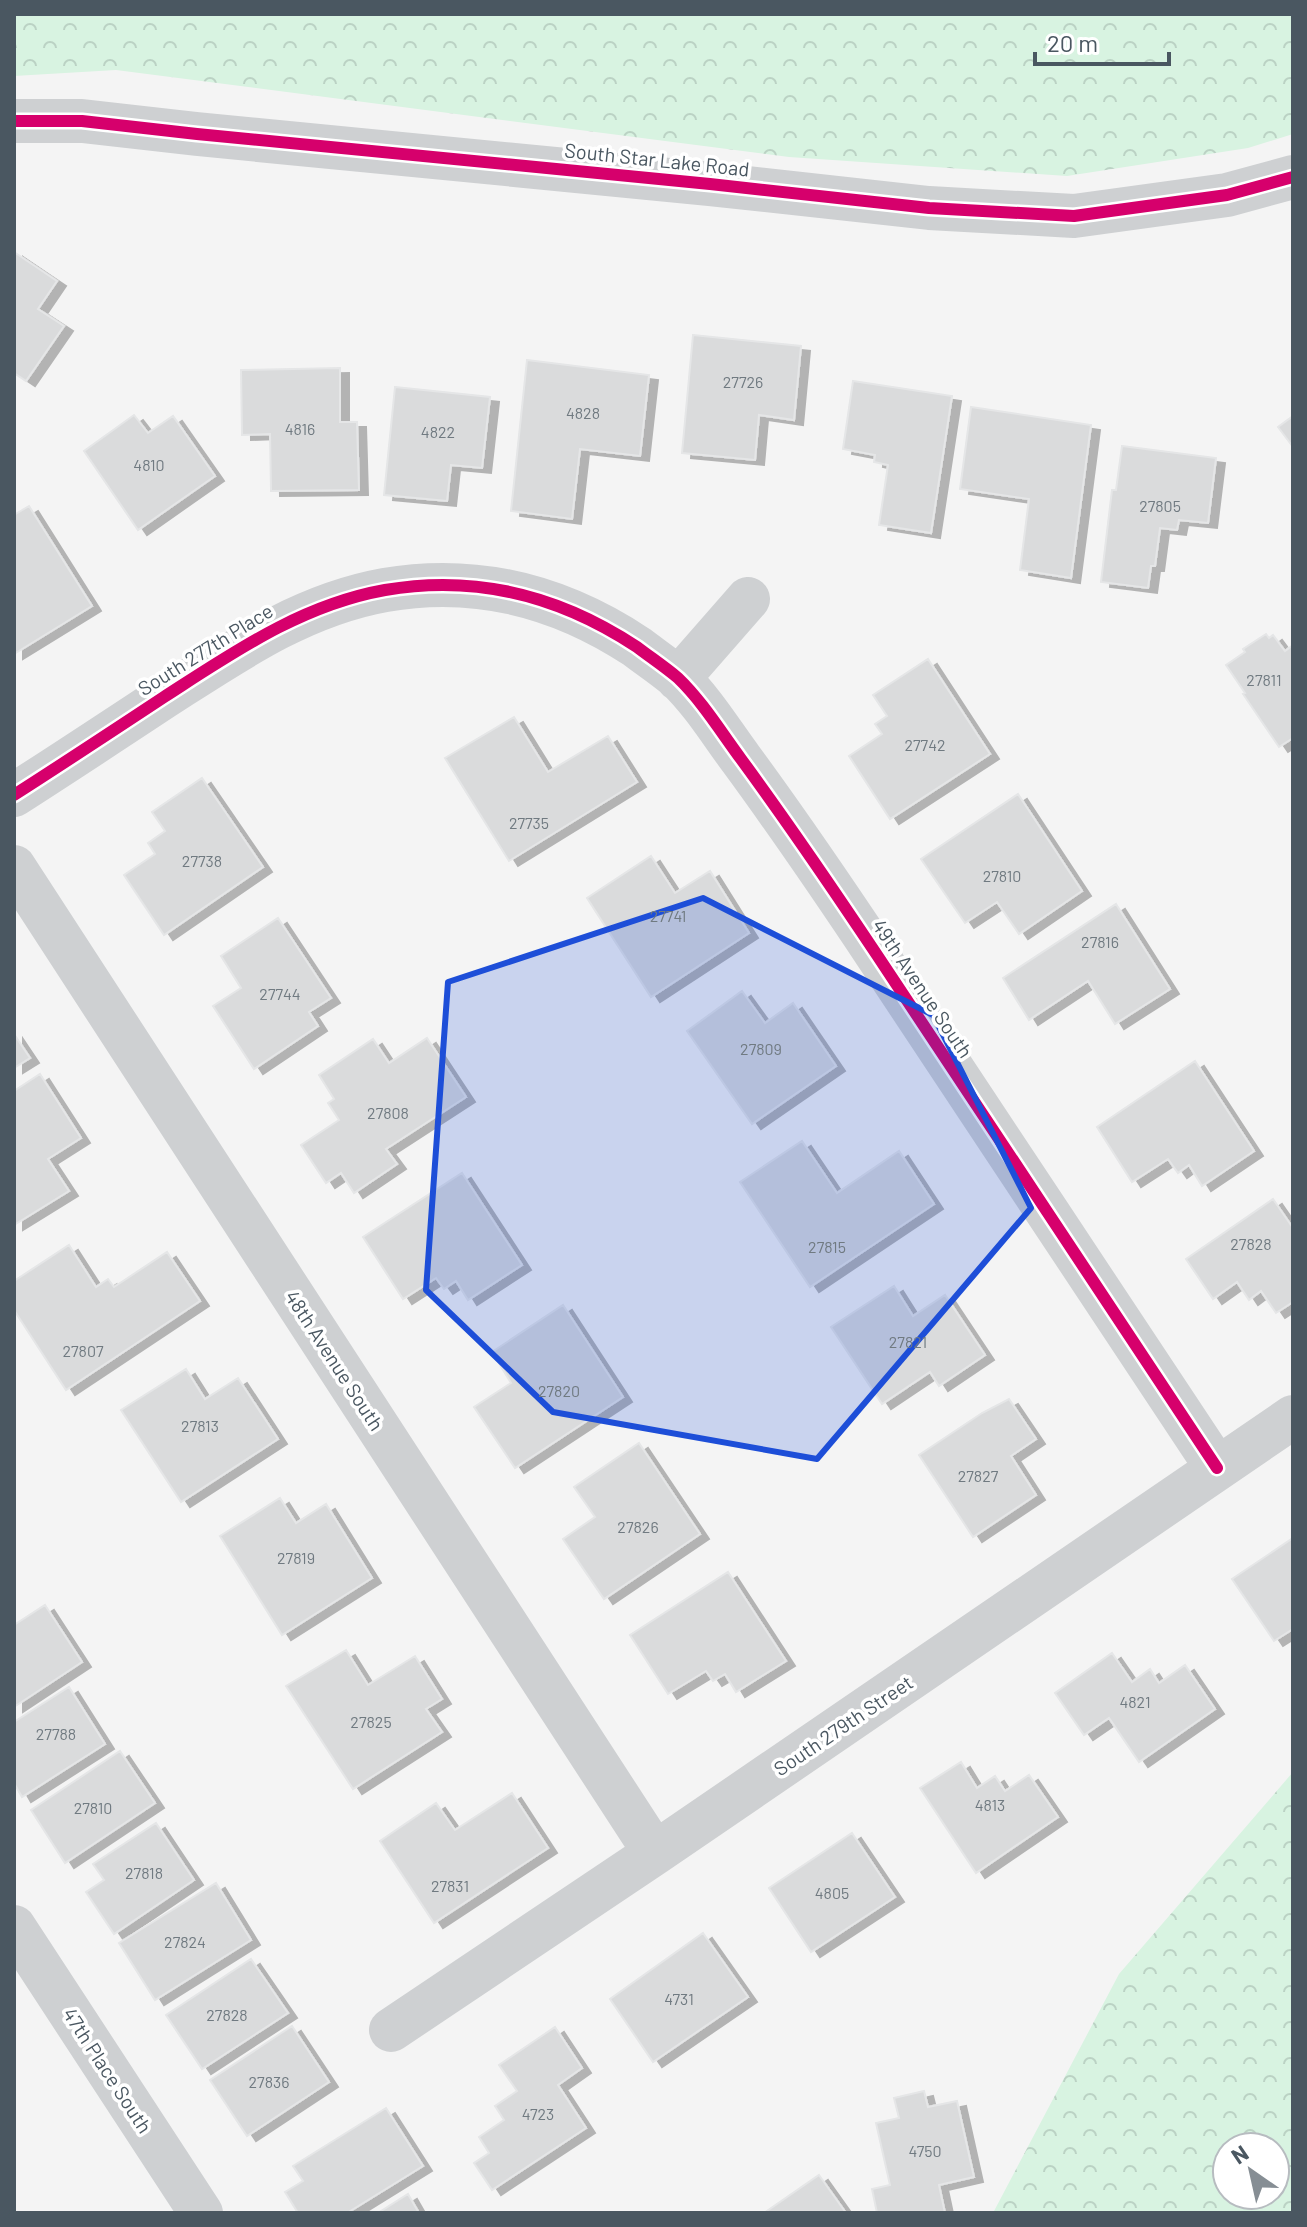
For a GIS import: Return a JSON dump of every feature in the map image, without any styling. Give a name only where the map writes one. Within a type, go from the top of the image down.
[{"type":"street","name":"South Star Lake Road","points":[[14,121],[82,121],[929,208],[1074,216],[1227,195],[1293,177]]},
{"type":"street","name":"South 277th Place","points":[[14,795],[244,645],[313,610],[388,590],[424,586],[498,589],[532,596]]},
{"type":"street","name":"49th Avenue South","points":[[532,596],[570,609],[610,629],[678,679],[716,725],[828,880],[1217,1468]]},
{"type":"street","points":[[678,679],[748,599]]},
{"type":"street","name":"48th Avenue South","points":[[14,867],[655,1853]]},
{"type":"street","name":"South 279th Street","points":[[391,2030],[1293,1417]]},
{"type":"street","name":"47th Place South","points":[[14,1927],[201,2213]]},
{"type":"highlighted area","points":[[703,898],[933,1015],[1031,1208],[817,1459],[553,1412],[426,1290],[448,982]]},
{"type":"green space","points":[[14,14],[1293,14],[1293,134],[1248,148],[1067,176],[789,157],[116,70],[14,76]]},
{"type":"green space","points":[[1293,1772],[1293,2213],[993,2213],[1119,1974]]},
{"type":"building","points":[[14,252],[57,281],[38,309],[64,326],[26,381],[14,373]]},
{"type":"building","points":[[693,335],[801,346],[794,420],[759,415],[755,460],[682,453]]},
{"type":"building","points":[[527,360],[649,375],[640,456],[580,449],[572,519],[511,511]]},
{"type":"building","points":[[340,368],[340,422],[357,422],[359,490],[271,491],[270,434],[242,435],[241,370]]},
{"type":"building","points":[[853,381],[952,396],[931,533],[879,525],[888,465],[874,462],[875,455],[843,449]]},
{"type":"building","points":[[395,387],[490,397],[482,468],[451,465],[447,501],[384,495]]},
{"type":"building","points":[[971,407],[1091,425],[1071,578],[1020,570],[1029,499],[960,489]]},
{"type":"building","points":[[134,415],[148,433],[173,416],[215,476],[138,530],[84,451]]},
{"type":"building","points":[[1293,416],[1293,447],[1278,427]]},
{"type":"building","points":[[1122,446],[1216,458],[1208,523],[1179,520],[1177,530],[1160,528],[1155,566],[1151,566],[1148,588],[1101,582],[1112,490],[1116,490]]},
{"type":"building","points":[[29,506],[92,606],[14,654],[14,515]]},
{"type":"building","points":[[1266,634],[1269,638],[1273,635],[1285,651],[1293,645],[1293,738],[1279,747],[1226,665]]},
{"type":"building","points":[[928,659],[990,754],[890,819],[849,756],[882,734],[875,724],[887,716],[873,695]]},
{"type":"building","points":[[514,717],[548,772],[608,736],[637,782],[509,861],[445,758]]},
{"type":"building","points":[[202,778],[263,867],[164,935],[124,875],[155,854],[148,843],[165,831],[152,812]]},
{"type":"building","points":[[1018,794],[1082,891],[1019,934],[997,902],[965,923],[921,859]]},
{"type":"building","points":[[651,856],[675,893],[710,871],[749,933],[651,997],[587,898]]},
{"type":"building","points":[[1116,904],[1170,989],[1115,1024],[1088,981],[1029,1020],[1003,978]]},
{"type":"building","points":[[278,918],[331,998],[309,1012],[318,1026],[254,1069],[213,1006],[241,988],[221,956]]},
{"type":"building","points":[[742,991],[765,1023],[793,1003],[836,1066],[752,1124],[687,1031]]},
{"type":"building","points":[[14,1034],[30,1058],[14,1068]]},
{"type":"building","points":[[427,1038],[466,1097],[386,1149],[397,1164],[354,1193],[341,1173],[326,1183],[301,1145],[339,1120],[328,1103],[334,1099],[319,1075],[373,1039],[389,1063]]},
{"type":"building","points":[[1195,1061],[1254,1151],[1202,1186],[1189,1165],[1178,1173],[1168,1159],[1132,1182],[1097,1127]]},
{"type":"building","points":[[40,1074],[81,1138],[48,1159],[69,1191],[14,1225],[14,1091]]},
{"type":"building","points":[[802,1141],[837,1193],[899,1151],[934,1204],[810,1287],[740,1182]]},
{"type":"building","points":[[462,1173],[522,1265],[468,1300],[456,1281],[444,1289],[436,1278],[403,1299],[363,1237]]},
{"type":"building","points":[[1273,1199],[1293,1228],[1293,1302],[1276,1313],[1261,1291],[1249,1300],[1237,1282],[1213,1299],[1186,1259]]},
{"type":"building","points":[[69,1245],[96,1287],[108,1279],[114,1287],[167,1252],[200,1301],[66,1390],[14,1310],[14,1281]]},
{"type":"building","points":[[894,1286],[913,1316],[945,1295],[985,1355],[939,1386],[930,1372],[882,1404],[831,1327]]},
{"type":"building","points":[[563,1305],[623,1397],[515,1468],[474,1407],[511,1383],[492,1352]]},
{"type":"building","points":[[186,1369],[205,1399],[238,1378],[278,1439],[181,1502],[121,1410]]},
{"type":"building","points":[[1009,1399],[1036,1439],[1011,1456],[1036,1495],[973,1537],[919,1455]]},
{"type":"building","points":[[639,1443],[700,1534],[604,1599],[563,1539],[595,1517],[574,1487]]},
{"type":"building","points":[[280,1498],[296,1523],[326,1504],[372,1578],[282,1635],[220,1536]]},
{"type":"building","points":[[1293,1538],[1293,1629],[1274,1641],[1232,1579]]},
{"type":"building","points":[[728,1572],[786,1661],[736,1692],[725,1674],[713,1681],[706,1671],[668,1694],[630,1635]]},
{"type":"building","points":[[45,1605],[82,1662],[14,1707],[14,1625]]},
{"type":"building","points":[[346,1650],[368,1685],[415,1656],[442,1699],[426,1709],[442,1732],[353,1789],[286,1686]]},
{"type":"building","points":[[1112,1653],[1132,1682],[1150,1669],[1159,1683],[1185,1665],[1215,1709],[1139,1762],[1109,1718],[1084,1735],[1055,1693]]},
{"type":"building","points":[[69,1687],[105,1744],[22,1797],[14,1783],[14,1722]]},
{"type":"building","points":[[120,1751],[155,1803],[65,1863],[31,1810]]},
{"type":"building","points":[[961,1762],[977,1788],[995,1776],[1005,1791],[1029,1775],[1058,1817],[976,1873],[920,1788]]},
{"type":"building","points":[[512,1793],[548,1848],[434,1923],[380,1841],[436,1803],[455,1830]]},
{"type":"building","points":[[156,1823],[194,1880],[114,1934],[86,1892],[104,1880],[93,1864]]},
{"type":"building","points":[[852,1833],[895,1897],[811,1952],[769,1888]]},
{"type":"building","points":[[216,1883],[251,1940],[155,2000],[119,1943]]},
{"type":"building","points":[[703,1933],[748,1997],[653,2062],[610,1999]]},
{"type":"building","points":[[251,1959],[288,2013],[202,2069],[166,2015]]},
{"type":"building","points":[[292,2026],[329,2082],[247,2136],[210,2080]]},
{"type":"building","points":[[555,2027],[582,2068],[558,2085],[586,2128],[492,2190],[474,2163],[489,2153],[479,2137],[504,2120],[495,2106],[517,2091],[499,2065]]},
{"type":"building","points":[[924,2091],[928,2107],[957,2101],[974,2177],[939,2185],[945,2213],[877,2213],[872,2189],[890,2185],[876,2123],[899,2118],[894,2098]]},
{"type":"building","points":[[386,2108],[423,2166],[347,2213],[298,2213],[285,2192],[303,2181],[293,2166]]},
{"type":"building","points":[[819,2175],[846,2213],[764,2213]]},
{"type":"building","points":[[408,2194],[419,2213],[378,2213]]},
{"type":"cycle path","points":[[14,121],[82,121],[929,208],[1074,216],[1227,195],[1293,177]]},
{"type":"cycle path","points":[[14,795],[243,647],[297,619],[354,597],[419,586],[485,588],[548,602],[608,629],[678,678],[711,717],[844,906],[1217,1468]]}]
